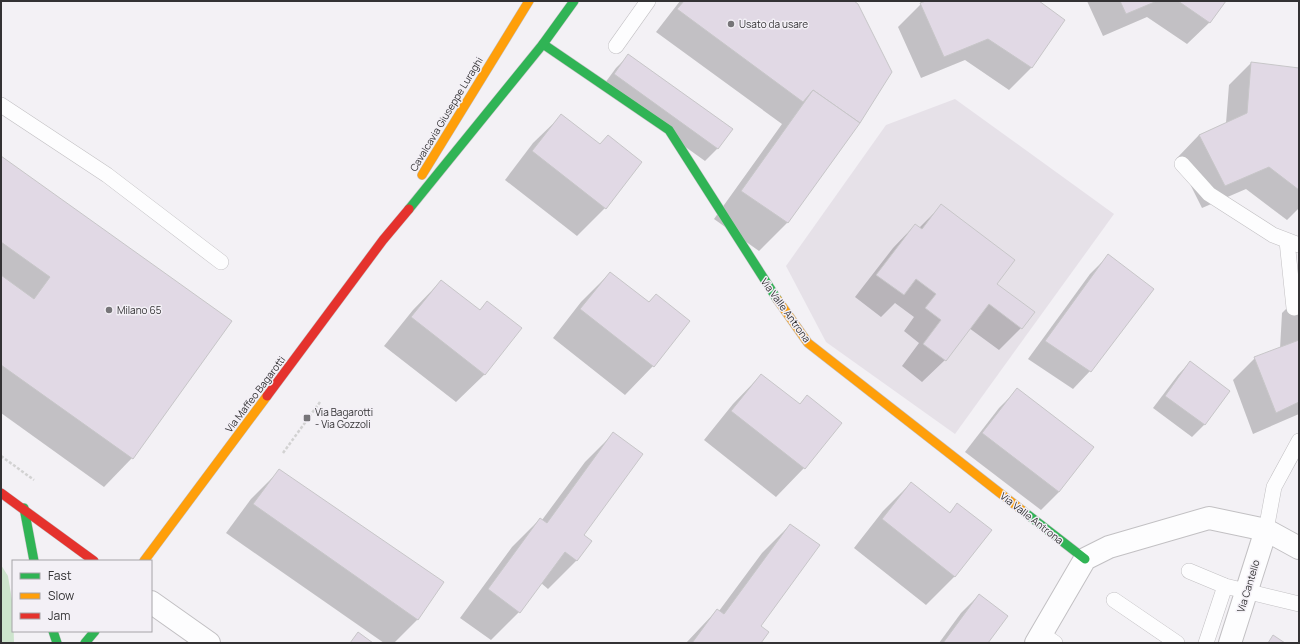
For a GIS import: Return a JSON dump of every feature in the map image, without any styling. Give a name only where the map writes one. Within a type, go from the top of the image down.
[{"type":"street","name":"Cavalcavia Giuseppe Luraghi","points":[[383,240],[485,69],[529,1]]},
{"type":"street","points":[[383,240],[544,44],[574,1]]},
{"type":"street","name":"Via Valle Antrona","points":[[544,44],[669,130],[756,268],[808,343],[1085,559]]},
{"type":"street","name":"Via Maffeo Bagarotti","points":[[145,560],[383,240]]},
{"type":"street","points":[[1,493],[24,508],[93,560]]},
{"type":"street","points":[[24,508],[34,560]]},
{"type":"street","points":[[1044,640],[1085,559],[1109,547],[1209,518],[1266,530],[1299,548]]},
{"type":"street","name":"Via Cantello","points":[[1230,643],[1266,530]]},
{"type":"street","points":[[152,603],[209,643]]},
{"type":"street","points":[[53,632],[57,643]]},
{"type":"street","points":[[85,643],[94,632]]},
{"type":"lane","points":[[616,46],[648,1]]},
{"type":"lane","points":[[1,106],[107,175],[221,262]]},
{"type":"lane","points":[[1182,164],[1209,194],[1273,235],[1293,243],[1294,308]]},
{"type":"lane","points":[[1266,530],[1274,487],[1294,461],[1299,441]]},
{"type":"lane","points":[[1189,571],[1225,586],[1299,604]]},
{"type":"lane","points":[[1206,643],[1225,586]]},
{"type":"lane","points":[[1114,600],[1177,643]]},
{"type":"path","points":[[283,453],[320,402]]},
{"type":"path","points":[[1,456],[34,480]]},
{"type":"shaded area","points":[[955,99],[1114,214],[955,434],[826,342],[786,266],[886,125]]},
{"type":"green space","points":[[1,565],[8,576],[12,600],[12,632],[14,632],[14,643],[1,643]]},
{"type":"building","points":[[684,1],[854,1],[858,4],[892,72],[860,123],[813,90],[803,102],[677,9]]},
{"type":"building","points":[[926,1],[1039,1],[1065,20],[1032,68],[988,39],[944,57],[920,3]]},
{"type":"building","points":[[1120,1],[1157,1],[1126,14]]},
{"type":"building","points":[[1178,1],[1226,1],[1210,23]]},
{"type":"building","points":[[628,54],[733,129],[718,149],[614,74]]},
{"type":"building","points":[[1251,62],[1299,68],[1299,190],[1269,167],[1225,186],[1199,135],[1247,113]]},
{"type":"building","points":[[813,90],[860,123],[788,223],[741,191]]},
{"type":"building","points":[[561,114],[600,144],[608,135],[642,162],[606,209],[532,151]]},
{"type":"building","name":"Milano 65","points":[[1,156],[232,321],[133,459],[1,365],[1,275],[34,299],[50,277],[1,242]]},
{"type":"building","points":[[941,204],[1015,260],[997,284],[1035,312],[1022,329],[989,304],[946,361],[923,344],[941,320],[925,308],[936,294],[916,279],[904,295],[876,275],[915,224],[922,229]]},
{"type":"building","points":[[1108,254],[1154,289],[1091,372],[1045,341]]},
{"type":"building","points":[[610,272],[649,302],[656,294],[690,321],[654,367],[580,309]]},
{"type":"building","points":[[441,280],[480,310],[487,301],[522,328],[485,375],[411,317]]},
{"type":"building","points":[[1299,340],[1299,402],[1276,413],[1254,357]]},
{"type":"building","points":[[1190,361],[1230,391],[1205,425],[1165,396]]},
{"type":"building","points":[[761,374],[800,404],[807,395],[842,423],[805,469],[731,411]]},
{"type":"building","points":[[1017,388],[1094,447],[1059,492],[982,433]]},
{"type":"building","points":[[613,432],[643,454],[584,535],[592,541],[577,561],[565,552],[520,613],[488,589],[540,518],[547,523]]},
{"type":"building","points":[[279,469],[444,582],[418,620],[253,504]]},
{"type":"building","points":[[911,482],[950,513],[957,503],[992,530],[955,577],[882,519]]},
{"type":"building","points":[[790,524],[820,545],[761,626],[769,632],[761,643],[692,643],[717,609],[724,614]]},
{"type":"building","points":[[979,594],[1008,616],[988,643],[943,643]]},
{"type":"building","points":[[358,632],[373,643],[350,643]]},
{"type":"building","points":[[1273,635],[1285,643],[1268,643]]},
{"type":"traffic: fast","points":[[409,209],[543,44],[574,1]]},
{"type":"traffic: fast","points":[[543,44],[669,130],[777,299]]},
{"type":"traffic: fast","points":[[24,508],[34,560]]},
{"type":"traffic: fast","points":[[1023,511],[1085,559]]},
{"type":"traffic: fast","points":[[53,632],[57,643]]},
{"type":"traffic: fast","points":[[85,643],[94,632]]},
{"type":"traffic: slow","points":[[422,175],[529,1]]},
{"type":"traffic: slow","points":[[777,299],[808,343],[1023,511]]},
{"type":"traffic: slow","points":[[145,560],[267,396]]},
{"type":"traffic: jam","points":[[267,396],[383,240],[409,209]]},
{"type":"traffic: jam","points":[[1,493],[93,560]]},
{"type":"place","name":"Usato da usare","points":[[731,24]]},
{"type":"place","name":"Milano 65","points":[[109,310]]},
{"type":"place","name":"Via Bagarotti - Via Gozzoli","points":[[307,418]]}]
